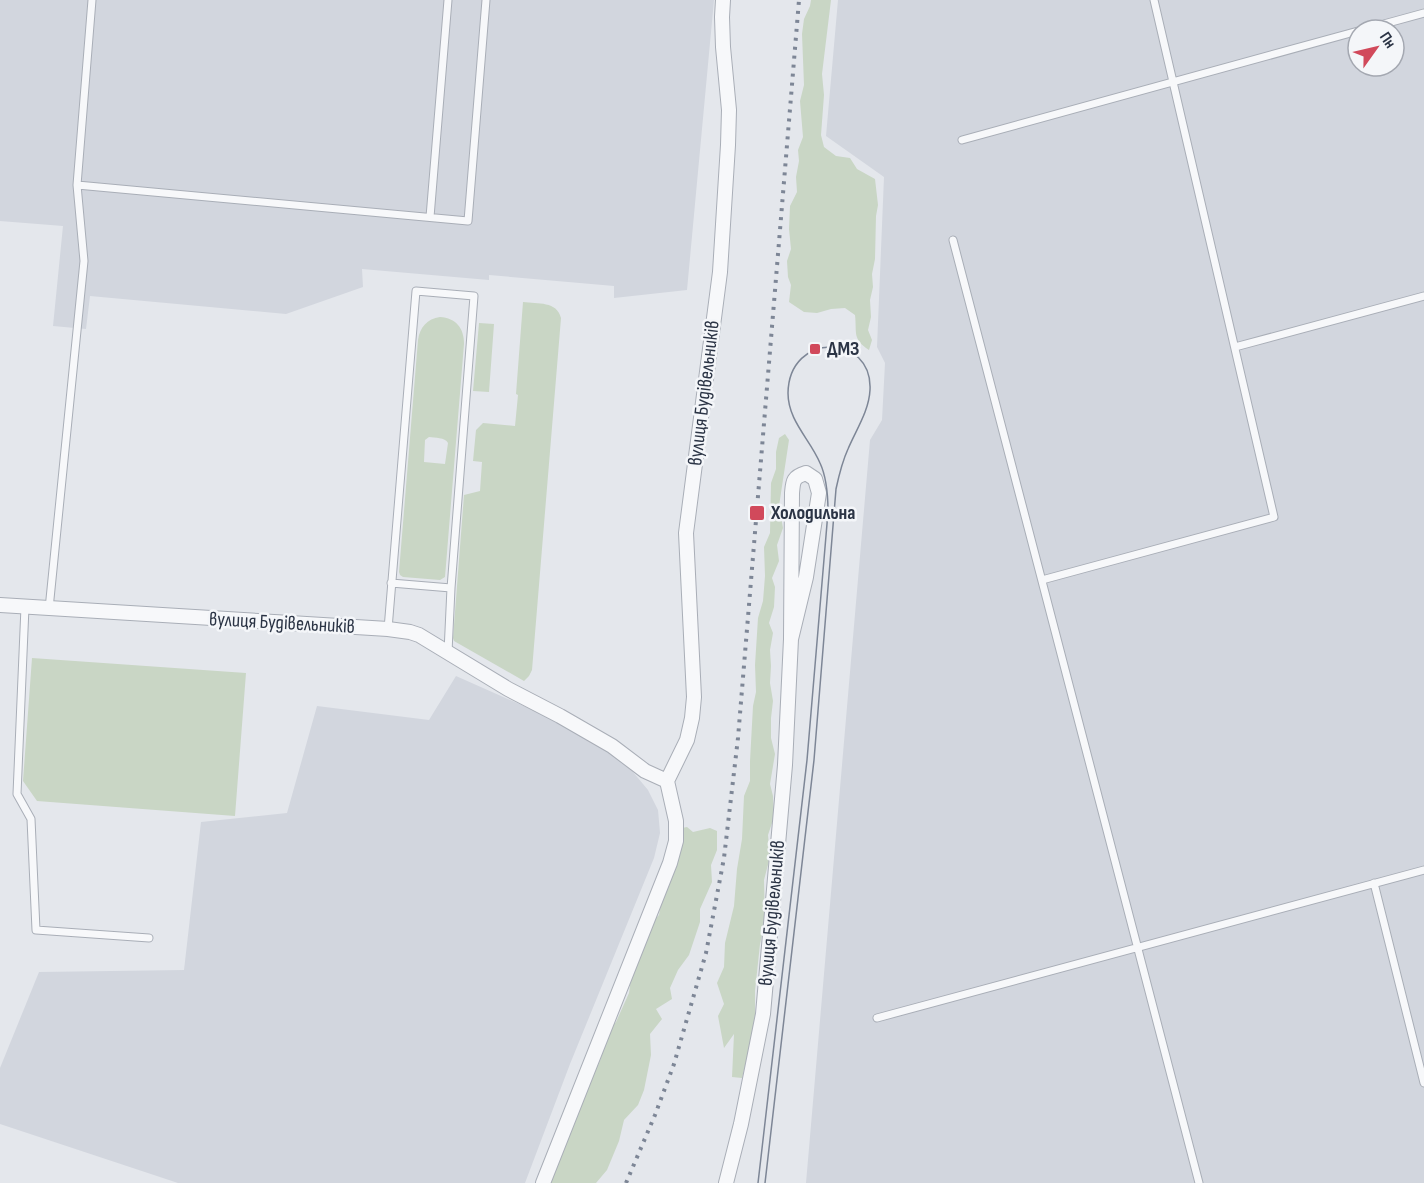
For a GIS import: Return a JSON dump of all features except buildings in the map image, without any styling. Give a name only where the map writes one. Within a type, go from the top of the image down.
[{"type":"street","name":"вулиця Будівельників","points":[[0,605],[388,628],[419,634],[508,689],[612,746],[645,771],[667,781],[687,740],[694,697],[686,533],[720,272],[729,122],[723,47],[723,0]]},
{"type":"street","name":"вулиця Будівельників","points":[[726,1183],[741,1124],[763,1014],[785,765],[791,639],[792,493],[793,481],[798,475],[806,473],[815,479],[819,493],[806,577],[791,639]]},
{"type":"street","points":[[543,1183],[670,863],[676,841],[676,821],[667,781]]},
{"type":"lane","points":[[49,609],[84,261],[77,186],[92,0]]},
{"type":"lane","points":[[430,217],[448,0]]},
{"type":"lane","points":[[77,186],[468,221],[486,0]]},
{"type":"lane","points":[[1042,580],[1274,517],[1154,0]]},
{"type":"lane","points":[[1406,18],[1424,13]]},
{"type":"lane","points":[[962,140],[1346,35]]},
{"type":"lane","points":[[953,240],[1199,1183]]},
{"type":"lane","points":[[388,628],[416,291],[474,296],[448,652]]},
{"type":"lane","points":[[1234,347],[1424,296]]},
{"type":"lane","points":[[391,583],[451,588]]},
{"type":"lane","points":[[25,607],[17,794],[32,819],[36,930],[149,938]]},
{"type":"lane","points":[[877,1018],[1424,870]]},
{"type":"lane","points":[[1374,883],[1424,1083]]},
{"type":"shaded area","points":[[0,0],[714,0],[687,290],[614,298],[614,286],[489,275],[489,280],[362,269],[363,287],[286,314],[90,296],[86,329],[53,326],[63,226],[0,221]]},
{"type":"shaded area","points":[[838,0],[1424,0],[1424,1183],[806,1183],[870,440],[882,420],[885,363],[877,347],[884,177],[826,136]]},
{"type":"shaded area","points":[[456,676],[564,724],[613,754],[648,790],[658,810],[660,833],[654,858],[570,1064],[525,1183],[178,1183],[0,1124],[0,1068],[39,972],[184,970],[201,822],[287,813],[317,706],[429,720]]},
{"type":"green space","points":[[811,0],[831,0],[822,74],[824,95],[821,135],[824,147],[836,156],[850,158],[857,169],[875,179],[878,205],[873,287],[870,300],[871,317],[868,330],[872,340],[869,350],[858,339],[855,315],[845,308],[817,313],[804,312],[789,302],[791,285],[787,261],[791,249],[790,206],[797,192],[798,150],[803,137],[800,101],[804,85],[802,34],[804,19]]},
{"type":"green space","points":[[523,302],[551,306],[561,318],[532,670],[524,681],[454,641],[453,638],[464,495],[480,491],[482,462],[473,461],[476,430],[483,423],[515,426]]},
{"type":"green space","points":[[440,317],[450,319],[458,325],[463,333],[464,344],[445,577],[440,580],[403,577],[399,572],[418,340],[425,324]],"holes":[[[429,437],[447,441],[445,464],[424,462],[425,440]]]},
{"type":"green space","points":[[479,323],[494,324],[489,392],[473,391]]},
{"type":"green space","points":[[785,434],[789,440],[779,506],[783,528],[777,545],[779,561],[772,578],[775,587],[774,607],[769,623],[773,633],[770,650],[770,683],[773,701],[771,738],[775,754],[770,784],[774,817],[768,835],[770,857],[764,880],[765,922],[760,944],[755,1015],[742,1078],[732,1077],[734,1034],[724,1048],[718,1016],[724,1004],[717,983],[724,967],[725,943],[734,906],[742,839],[744,796],[750,781],[758,618],[763,601],[765,576],[764,547],[770,533],[771,483],[776,469],[776,452],[779,438]]},
{"type":"green space","points":[[32,658],[246,673],[235,816],[37,801],[23,781]]},
{"type":"green space","points":[[687,827],[693,832],[710,828],[717,831],[717,850],[711,865],[712,882],[700,909],[700,922],[689,955],[678,970],[670,988],[672,999],[656,1009],[662,1019],[650,1034],[651,1055],[644,1090],[638,1105],[624,1120],[619,1141],[607,1170],[596,1183],[547,1183],[558,1152],[567,1142],[570,1124],[578,1116],[577,1107],[600,1061],[609,1030],[616,1022],[629,993],[632,971],[654,920],[659,915],[682,828]]},
{"type":"tram line","points":[[758,1183],[807,760],[828,512],[827,487],[822,469],[816,454],[795,421],[788,393],[792,373],[802,358],[815,350],[831,347],[846,350],[859,358],[867,371],[870,390],[865,413],[844,459],[836,489],[814,760],[765,1183]]},
{"type":"railway","points":[[626,1183],[674,1064],[706,953],[724,858],[738,738],[799,0]]},
{"type":"place","name":"ДМЗ","points":[[815,349]]},
{"type":"place","name":"Холодильна","points":[[757,513]]}]
